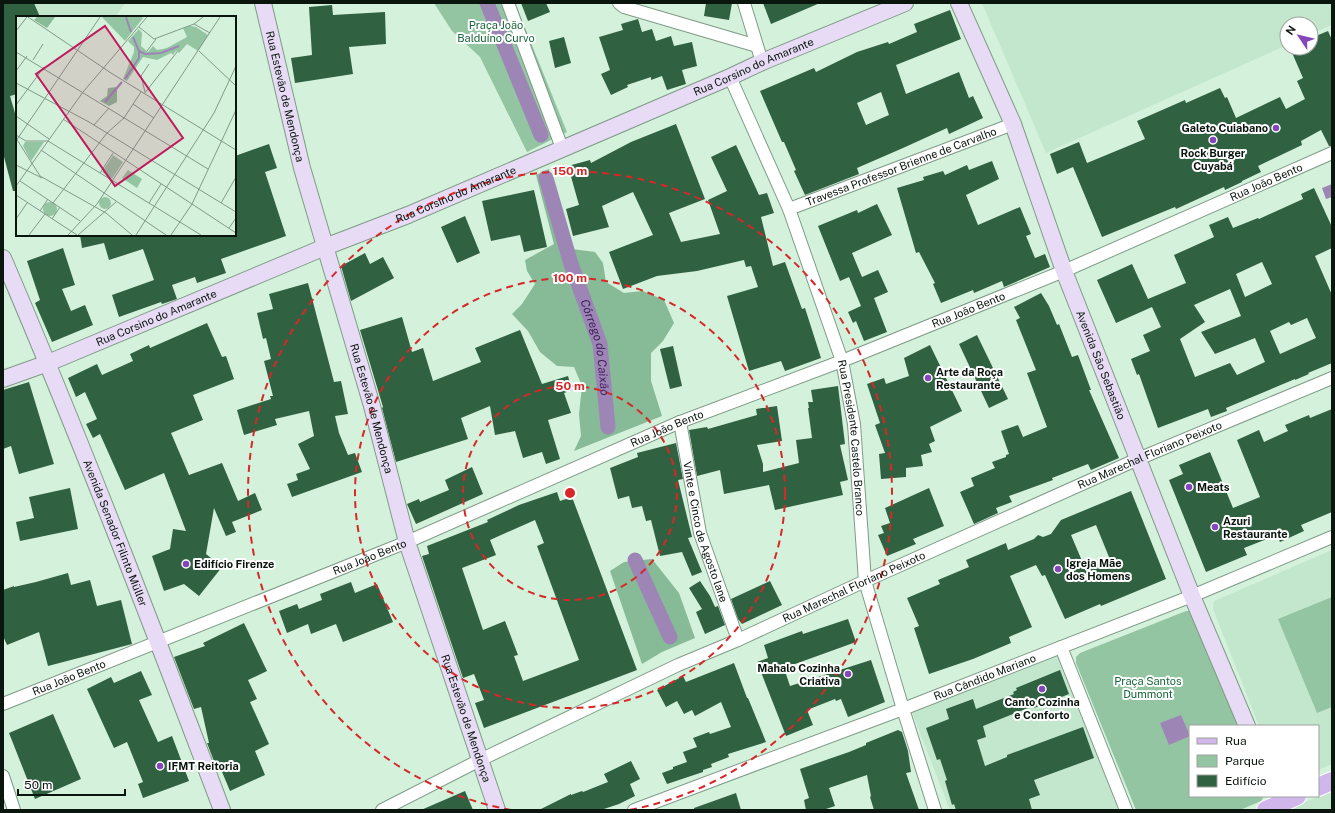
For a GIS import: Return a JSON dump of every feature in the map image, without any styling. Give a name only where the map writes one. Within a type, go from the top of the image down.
[{"type":"main road","points":[[1319,787],[1332,781]]},
{"type":"main road","points":[[1276,805],[1295,797]]},
{"type":"street","name":"Rua Estevão de Mendonça","points":[[263,3],[302,168],[372,406],[407,542],[497,810]]},
{"type":"street","points":[[508,3],[562,148]]},
{"type":"street","points":[[619,3],[624,7],[757,46]]},
{"type":"street","points":[[744,3],[762,62]]},
{"type":"street","name":"Rua Corsino do Amarante","points":[[3,378],[48,363],[325,247],[408,215],[762,62],[905,3]]},
{"type":"street","name":"Avenida São Sebastião","points":[[959,3],[1013,124],[1064,271],[1192,596],[1247,725]]},
{"type":"street","name":"Rua Presidente Castelo Branco","points":[[730,77],[789,209],[842,361],[854,424],[865,581],[935,810]]},
{"type":"street","name":"Travessa Professor Brienne de Carvalho","points":[[789,209],[1013,124]]},
{"type":"street","name":"Rua João Bento","points":[[3,704],[159,643],[407,542],[680,422],[842,361],[1064,271],[1332,153]]},
{"type":"street","name":"Avenida Senador Filinto Müller","points":[[3,258],[48,363],[159,643],[222,810]]},
{"type":"street","name":"Rua Marechal Floriano Peixoto","points":[[382,810],[480,760],[678,665],[738,640],[865,581],[1138,459],[1332,378]]},
{"type":"street","name":"Vinte e Cinco de Agosto lane","points":[[680,422],[700,533],[738,640]]},
{"type":"street","name":"Rua Cândido Mariano","points":[[634,810],[1192,596],[1332,537]]},
{"type":"street","points":[[1061,647],[1126,810]]},
{"type":"street","points":[[3,776],[14,810]]},
{"type":"shaded area","points":[[3,3],[125,3],[116,16],[16,16],[16,97],[3,101]]},
{"type":"shaded area","points":[[982,3],[1332,3],[1332,25],[1319,31],[1319,16],[1279,16],[1279,49],[1046,153]]},
{"type":"shaded area","points":[[549,169],[572,249],[595,252],[603,263],[606,282],[624,293],[643,291],[664,300],[674,323],[663,341],[651,353],[651,381],[662,416],[574,451],[581,436],[579,414],[582,386],[574,367],[557,366],[540,352],[528,331],[512,314],[522,304],[535,284],[527,271],[525,260],[554,244],[536,175]]},
{"type":"shaded area","points":[[1332,184],[1332,197],[1326,199],[1322,188]]},
{"type":"shaded area","points":[[1332,550],[1332,764],[1319,770],[1319,725],[1259,725],[1213,609],[1214,601]]},
{"type":"shaded area","points":[[652,559],[679,593],[695,638],[662,652],[642,664],[610,571],[624,562]]},
{"type":"shaded area","points":[[1059,648],[1121,810],[950,810],[910,707]]},
{"type":"shaded area","points":[[1181,715],[1189,736],[1169,745],[1160,723]]},
{"type":"shaded area","points":[[1332,791],[1332,810],[1292,810],[1291,808],[1319,797]]},
{"type":"green space","name":"Praça João Balduíno Curvo","points":[[434,3],[515,3],[567,132],[527,152],[480,57],[452,31]]},
{"type":"green space","points":[[1332,597],[1332,707],[1317,713],[1278,619]]},
{"type":"green space","name":"Praça Santos Dummont","points":[[1186,611],[1190,611],[1240,725],[1189,725],[1189,797],[1263,797],[1261,801],[1240,810],[1136,810],[1076,663],[1076,657],[1080,653]]},
{"type":"building","points":[[3,3],[34,3],[40,16],[16,16],[16,94],[10,96],[16,117],[16,191],[13,191],[3,153]]},
{"type":"building","points":[[521,3],[546,3],[550,12],[528,21]]},
{"type":"building","points":[[706,3],[732,3],[729,20],[704,16]]},
{"type":"building","points":[[763,3],[820,3],[771,24]]},
{"type":"building","points":[[332,5],[333,15],[385,12],[386,44],[349,47],[353,74],[295,83],[291,58],[312,55],[309,7]]},
{"type":"building","points":[[950,10],[961,39],[896,65],[906,94],[959,72],[969,98],[973,96],[983,118],[949,134],[947,128],[857,168],[859,174],[805,195],[794,171],[796,170],[784,142],[782,142],[760,91],[814,68],[816,72],[857,52],[888,42],[889,44],[917,32],[914,24]],"holes":[[[881,92],[889,115],[866,125],[857,103]]]},
{"type":"building","points":[[638,19],[642,32],[652,29],[656,41],[671,36],[674,46],[692,42],[697,66],[682,70],[686,84],[667,90],[662,76],[651,80],[651,77],[627,85],[628,87],[611,95],[601,74],[610,70],[599,37],[623,30],[621,24]]},
{"type":"building","points":[[1328,31],[1332,40],[1332,146],[1329,146],[1321,130],[1301,141],[1302,145],[1258,166],[1261,172],[1242,182],[1225,190],[1224,187],[1176,209],[1175,207],[1102,237],[1073,167],[1057,174],[1050,154],[1079,142],[1087,163],[1145,139],[1137,121],[1185,100],[1186,103],[1220,88],[1225,98],[1227,97],[1236,118],[1280,97],[1286,109],[1305,99],[1297,81],[1303,78],[1293,56],[1319,56],[1319,35]]},
{"type":"building","points":[[564,37],[571,63],[555,68],[549,41]]},
{"type":"building","points":[[676,124],[705,199],[669,213],[681,242],[720,234],[708,200],[727,191],[711,157],[736,145],[759,195],[767,193],[774,213],[761,217],[773,266],[785,262],[802,309],[805,308],[821,358],[785,371],[781,361],[749,371],[727,296],[758,287],[751,266],[746,267],[744,260],[697,271],[657,276],[623,289],[609,252],[653,235],[633,192],[602,206],[609,227],[573,236],[566,209],[579,205],[568,166],[590,160],[591,163],[631,142]]},
{"type":"building","points":[[269,144],[277,168],[265,172],[286,236],[221,259],[226,273],[197,283],[195,277],[172,285],[177,299],[162,304],[161,302],[119,317],[112,295],[154,280],[143,249],[109,260],[104,243],[82,248],[80,236],[236,236],[236,156]]},
{"type":"building","points":[[992,161],[999,179],[966,195],[978,225],[1020,207],[1031,234],[1026,236],[1035,258],[1045,254],[1050,267],[1004,287],[1002,281],[974,293],[973,290],[941,303],[933,284],[935,283],[919,252],[916,253],[897,188],[924,180],[923,177],[943,171],[945,175],[967,165],[969,170]]},
{"type":"building","points":[[1314,188],[1332,227],[1332,248],[1315,256],[1332,295],[1332,363],[1226,408],[1227,411],[1211,417],[1208,409],[1158,428],[1139,374],[1137,375],[1131,359],[1150,351],[1143,335],[1161,327],[1152,307],[1116,323],[1097,280],[1132,264],[1148,299],[1186,283],[1174,255],[1214,237],[1209,225],[1228,217],[1233,228],[1258,218],[1259,219],[1303,199],[1301,194]],"holes":[[[1262,262],[1272,284],[1245,297],[1236,274]],[[1230,289],[1241,316],[1201,332],[1215,354],[1255,338],[1265,362],[1237,375],[1230,363],[1195,377],[1180,339],[1205,322],[1194,305]],[[1307,318],[1316,338],[1280,354],[1270,331],[1289,322],[1291,325]]]},
{"type":"building","points":[[534,190],[547,247],[524,252],[520,235],[491,241],[482,201]]},
{"type":"building","points":[[877,204],[892,235],[852,253],[862,277],[878,270],[888,292],[874,298],[887,332],[864,341],[856,321],[853,323],[848,312],[861,306],[849,277],[840,281],[818,226],[857,210],[858,213]]},
{"type":"building","points":[[465,216],[480,253],[457,263],[441,227]]},
{"type":"building","points":[[63,248],[75,285],[62,289],[71,311],[85,305],[93,325],[52,342],[35,303],[40,300],[27,261]]},
{"type":"building","points":[[365,253],[370,264],[383,257],[394,278],[351,301],[341,266]]},
{"type":"building","points":[[308,283],[334,382],[341,381],[348,414],[335,416],[339,433],[348,455],[355,453],[362,472],[292,497],[287,484],[298,480],[296,474],[310,469],[298,444],[314,436],[309,411],[275,419],[277,425],[244,435],[237,410],[271,399],[270,396],[273,396],[264,361],[271,359],[266,338],[263,339],[257,313],[273,309],[269,294]]},
{"type":"building","points":[[1041,293],[1049,306],[1057,325],[1059,324],[1072,357],[1078,355],[1091,390],[1089,390],[1119,458],[1091,470],[1088,464],[1052,478],[1053,480],[1009,496],[1012,502],[996,508],[998,513],[974,524],[960,492],[974,486],[971,478],[995,468],[992,462],[1006,457],[1006,455],[1009,454],[1001,431],[1018,425],[1023,437],[1047,427],[1027,373],[1036,370],[1016,320],[1020,318],[1014,307]]},
{"type":"building","points":[[402,317],[412,352],[423,348],[433,381],[481,362],[475,348],[520,330],[542,384],[568,376],[572,390],[564,393],[571,413],[548,420],[560,459],[546,464],[542,452],[523,458],[515,431],[495,435],[490,406],[461,418],[468,439],[396,462],[382,408],[383,407],[360,330]]},
{"type":"building","points":[[207,323],[222,357],[226,356],[234,379],[193,395],[203,420],[171,433],[189,475],[222,463],[238,501],[255,493],[262,510],[232,522],[236,532],[226,536],[214,508],[206,554],[222,567],[199,596],[184,584],[164,591],[152,556],[170,549],[173,529],[186,531],[164,473],[125,490],[100,434],[93,438],[86,424],[97,419],[85,392],[76,397],[68,378],[97,364],[102,375],[133,361],[130,354],[149,345],[150,348]]},
{"type":"building","points":[[977,335],[1008,399],[989,408],[959,344]]},
{"type":"building","points":[[930,345],[962,411],[930,427],[935,441],[929,444],[932,452],[921,455],[923,466],[906,468],[906,477],[881,479],[879,454],[885,453],[875,425],[880,423],[867,384],[884,378],[886,384],[909,376],[904,358]]},
{"type":"building","points":[[673,346],[682,386],[670,389],[660,349]]},
{"type":"building","points":[[29,382],[54,464],[19,474],[11,446],[3,449],[3,390]]},
{"type":"building","points":[[838,386],[845,444],[840,445],[848,480],[840,482],[843,495],[775,510],[769,485],[724,494],[720,470],[697,476],[689,430],[707,427],[708,429],[757,415],[756,409],[777,406],[782,441],[757,445],[763,464],[763,472],[799,463],[796,440],[812,438],[808,408],[808,402],[813,402],[811,390]]},
{"type":"building","points":[[1332,409],[1332,512],[1301,525],[1304,531],[1280,542],[1277,535],[1244,548],[1247,555],[1206,572],[1169,480],[1183,474],[1179,465],[1210,452],[1233,508],[1260,497],[1237,440],[1259,430],[1264,442],[1288,431],[1285,425],[1309,415],[1310,418]]},
{"type":"building","points":[[676,443],[683,479],[678,480],[692,537],[688,538],[702,572],[692,576],[682,552],[660,556],[651,520],[646,521],[642,506],[632,508],[629,496],[618,499],[610,468],[638,457],[637,453]]},
{"type":"building","points":[[472,467],[483,494],[416,524],[407,504],[419,499],[420,502],[449,490],[445,480]]},
{"type":"building","points":[[70,488],[78,529],[20,541],[16,522],[34,518],[29,497]]},
{"type":"building","points":[[929,488],[944,526],[913,539],[916,544],[887,556],[878,535],[884,533],[881,526],[890,523],[885,508]]},
{"type":"building","points":[[1131,491],[1166,579],[1065,619],[1045,575],[1042,576],[1036,565],[1010,576],[1032,627],[1009,637],[1011,643],[973,659],[929,674],[914,628],[919,626],[907,598],[940,584],[938,580],[969,567],[966,560],[1006,543],[1008,550],[1034,539],[1038,535],[1043,537],[1051,534],[1061,520]],"holes":[[[1096,525],[1109,557],[1085,568],[1071,535]]]},
{"type":"building","points":[[557,492],[560,501],[572,497],[637,670],[484,728],[475,703],[484,700],[474,674],[463,678],[422,556],[429,554],[427,546],[488,522],[487,520],[519,505]],"holes":[[[535,520],[544,543],[537,546],[579,660],[523,681],[514,656],[518,655],[505,621],[483,630],[462,568],[496,555],[490,540]]]},
{"type":"building","points":[[68,573],[71,585],[90,580],[97,606],[121,600],[132,644],[48,666],[39,632],[7,645],[3,636],[3,590]]},
{"type":"building","points":[[700,581],[715,607],[718,606],[725,625],[705,634],[696,612],[702,609],[689,588]]},
{"type":"building","points":[[770,581],[782,605],[742,624],[738,619],[731,599]]},
{"type":"building","points":[[351,582],[355,593],[377,584],[393,622],[343,642],[336,624],[311,634],[308,624],[287,633],[279,611],[297,604],[299,609],[322,600],[320,594]]},
{"type":"building","points":[[848,619],[856,642],[784,668],[790,686],[871,660],[885,702],[848,717],[841,699],[836,701],[835,699],[807,710],[813,725],[786,736],[757,662],[768,658],[764,645],[802,631],[803,634]]},
{"type":"building","points":[[244,623],[267,671],[248,680],[257,699],[250,702],[269,744],[255,751],[265,775],[230,791],[220,767],[217,769],[207,743],[209,743],[201,707],[194,709],[174,657],[205,646],[203,643]]},
{"type":"building","points":[[734,663],[766,742],[728,754],[729,757],[711,764],[712,767],[703,770],[703,772],[667,784],[662,773],[687,762],[683,752],[697,747],[693,738],[709,732],[710,734],[731,727],[721,702],[695,716],[692,710],[684,714],[677,701],[666,707],[657,690],[683,676],[686,682]]},
{"type":"building","points":[[1060,670],[1069,694],[1034,708],[1033,706],[983,726],[986,737],[977,740],[985,766],[1007,757],[1007,755],[1083,727],[1094,758],[1034,780],[1040,795],[1029,799],[1032,810],[956,810],[954,804],[952,805],[945,781],[947,780],[940,759],[937,760],[926,728],[949,719],[946,709],[973,699],[976,709],[1014,694],[1013,692],[1017,690],[1016,688]]},
{"type":"building","points":[[141,671],[152,695],[139,700],[158,742],[172,736],[189,781],[143,798],[138,784],[143,782],[127,742],[114,748],[87,689],[111,677],[114,683]]},
{"type":"building","points":[[53,714],[81,779],[35,799],[9,733]]},
{"type":"building","points":[[898,730],[902,732],[908,751],[911,772],[906,773],[919,810],[874,810],[870,797],[867,775],[829,788],[835,806],[823,810],[806,810],[804,800],[809,798],[800,769],[849,752],[866,745],[866,743]]},
{"type":"building","points":[[631,761],[640,779],[630,784],[635,796],[619,804],[601,810],[539,810],[571,794],[583,792],[608,782],[604,774]]},
{"type":"building","points":[[465,791],[473,810],[421,810]]},
{"type":"building","points":[[736,793],[741,810],[694,810],[694,808]]},
{"type":"waterway","name":"Córrego do Caixão","points":[[487,3],[541,135]]},
{"type":"waterway","name":"Córrego do Caixão","points":[[546,178],[571,264],[600,344],[608,427]]},
{"type":"waterway","name":"Córrego do Caixão","points":[[635,560],[670,637]]},
{"type":"place","name":"Galeto Cuiabano","points":[[1276,128]]},
{"type":"place","name":"Rock Burger Cuyabá","points":[[1213,140]]},
{"type":"place","name":"Arte da Roça Restaurante","points":[[928,378]]},
{"type":"place","name":"Meats","points":[[1189,487]]},
{"type":"place","name":"Azuri Restaurante","points":[[1215,527]]},
{"type":"place","name":"Edifício Firenze","points":[[186,564]]},
{"type":"place","name":"Igreja Mãe dos Homens","points":[[1058,569]]},
{"type":"place","name":"Mahalo Cozinha Criativa","points":[[848,674]]},
{"type":"place","name":"Canto Cozinha e Conforto","points":[[1042,689]]},
{"type":"place","name":"IFMT Reitoria","points":[[160,766]]}]
